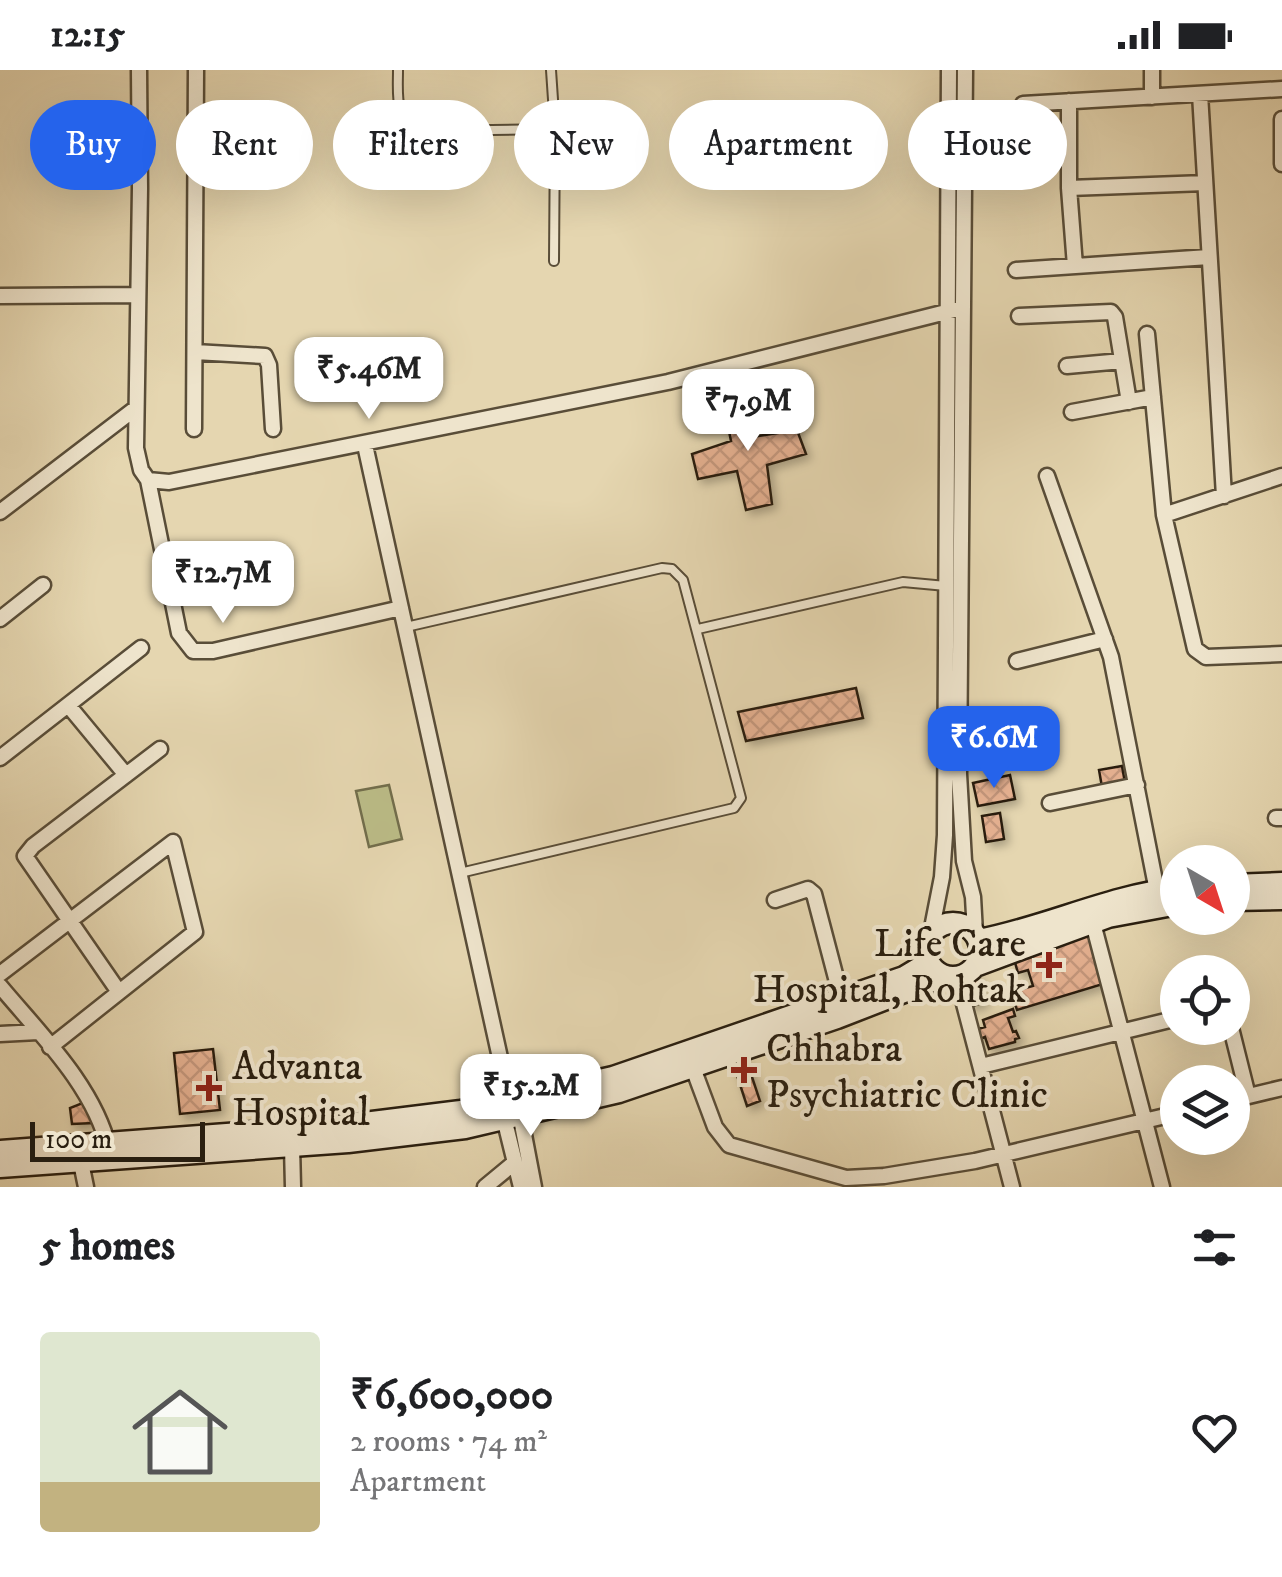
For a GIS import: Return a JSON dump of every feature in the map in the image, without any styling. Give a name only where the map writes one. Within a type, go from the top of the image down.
[{"type":"main road","points":[[1250,884],[1282,883]]},
{"type":"main road","points":[[952,970],[926,950],[932,933],[945,924],[954,922],[977,936],[1002,935],[1104,902],[1160,891]]},
{"type":"main road","points":[[1250,900],[1282,899]]},
{"type":"main road","points":[[110,1151],[292,1146],[465,1128],[509,1103],[613,1077],[904,977],[952,970],[1093,922],[1160,908]]},
{"type":"main road","points":[[0,1167],[80,1154],[619,1092],[837,1018],[952,970],[980,957],[977,936]]},
{"type":"main road","points":[[0,1152],[80,1154]]},
{"type":"street","points":[[139,70],[136,448],[141,470],[148,480],[179,633],[193,651],[213,651],[402,608]]},
{"type":"street","points":[[194,430],[196,70]]},
{"type":"street","points":[[949,70],[955,310]]},
{"type":"street","points":[[932,933],[945,835],[946,586],[965,70]]},
{"type":"street","points":[[1152,70],[1152,97]]},
{"type":"street","points":[[1075,266],[1069,188],[1069,102],[1282,89]]},
{"type":"street","points":[[1200,94],[1224,496]]},
{"type":"street","points":[[1282,119],[1282,164]]},
{"type":"street","points":[[1069,188],[1205,182]]},
{"type":"street","points":[[1016,270],[1209,257]]},
{"type":"street","points":[[0,296],[138,295]]},
{"type":"street","points":[[148,480],[168,482],[365,445],[668,382],[955,310]]},
{"type":"street","points":[[1019,316],[1106,310],[1115,317],[1129,402]]},
{"type":"street","points":[[1147,334],[1164,516],[1198,653],[1282,654]]},
{"type":"street","points":[[195,352],[265,356],[270,365],[273,429]]},
{"type":"street","points":[[1067,366],[1122,361]]},
{"type":"street","points":[[1072,412],[1153,398]]},
{"type":"street","points":[[0,512],[136,408]]},
{"type":"street","points":[[953,440],[959,774],[964,861],[977,936]]},
{"type":"street","points":[[365,445],[509,1103],[534,1187]]},
{"type":"street","points":[[1046,476],[1105,639],[1137,785],[1160,862]]},
{"type":"street","points":[[1164,516],[1281,482]]},
{"type":"street","points":[[0,619],[43,585]]},
{"type":"street","points":[[1017,661],[1105,639]]},
{"type":"street","points":[[0,758],[141,648]]},
{"type":"street","points":[[68,704],[126,775]]},
{"type":"street","points":[[119,992],[24,856],[160,749]]},
{"type":"street","points":[[1050,803],[1137,785]]},
{"type":"street","points":[[0,974],[173,842],[196,932],[50,1047]]},
{"type":"street","points":[[775,900],[808,889],[814,894],[841,997]]},
{"type":"street","points":[[1093,922],[1162,1187]]},
{"type":"street","points":[[952,970],[1012,1187]]},
{"type":"street","points":[[0,986],[96,1110],[110,1151]]},
{"type":"street","points":[[980,1066],[1160,1022]]},
{"type":"street","points":[[0,1034],[38,1032]]},
{"type":"street","points":[[694,1068],[715,1127],[729,1145],[846,1178],[886,1182],[1160,1117]]},
{"type":"street","points":[[1250,1096],[1282,1088]]},
{"type":"street","points":[[509,1103],[514,1162],[521,1187]]},
{"type":"street","points":[[292,1146],[293,1187]]},
{"type":"street","points":[[80,1154],[86,1187]]},
{"type":"street","points":[[485,1187],[514,1162]]},
{"type":"lane","points":[[398,70],[403,120],[419,131],[514,130]]},
{"type":"lane","points":[[550,70],[553,100]]},
{"type":"lane","points":[[554,261],[555,190]]},
{"type":"lane","points":[[406,627],[662,568],[672,569],[683,580],[698,629],[741,798],[736,806],[460,873]]},
{"type":"lane","points":[[698,629],[902,582],[946,586]]},
{"type":"green space","points":[[389,785],[402,839],[369,847],[356,791]]},
{"type":"building","points":[[749,398],[758,436],[797,430],[806,454],[767,465],[772,504],[746,510],[737,471],[698,479],[692,454],[731,441],[723,402]]},
{"type":"building","points":[[856,688],[863,718],[746,741],[738,712]]},
{"type":"building","points":[[1122,766],[1125,783],[1102,787],[1099,770]]},
{"type":"building","points":[[1010,775],[1015,799],[978,806],[973,783]]},
{"type":"building","points":[[1000,813],[1004,839],[986,842],[982,816]]},
{"type":"building","points":[[1087,932],[1103,984],[1017,1010],[1011,992],[1033,986],[1028,970],[1018,973],[1014,959]]},
{"type":"building","points":[[977,975],[985,1002],[970,1007],[961,980]]},
{"type":"building","points":[[1013,1009],[1015,1016],[1008,1018],[1019,1038],[989,1049],[977,1029],[985,1027],[983,1020]]},
{"type":"building","points":[[213,1049],[220,1110],[180,1114],[174,1053]]},
{"type":"building","points":[[746,1059],[760,1101],[747,1106],[733,1063]]},
{"type":"building","points":[[85,1102],[94,1123],[72,1124],[70,1108]]},
{"type":"place","name":"Life Care Hospital, Rohtak","points":[[1049,965]]},
{"type":"place","name":"Chhabra Psychiatric Clinic","points":[[744,1070]]},
{"type":"place","name":"Advanta Hospital","points":[[209,1088]]}]
